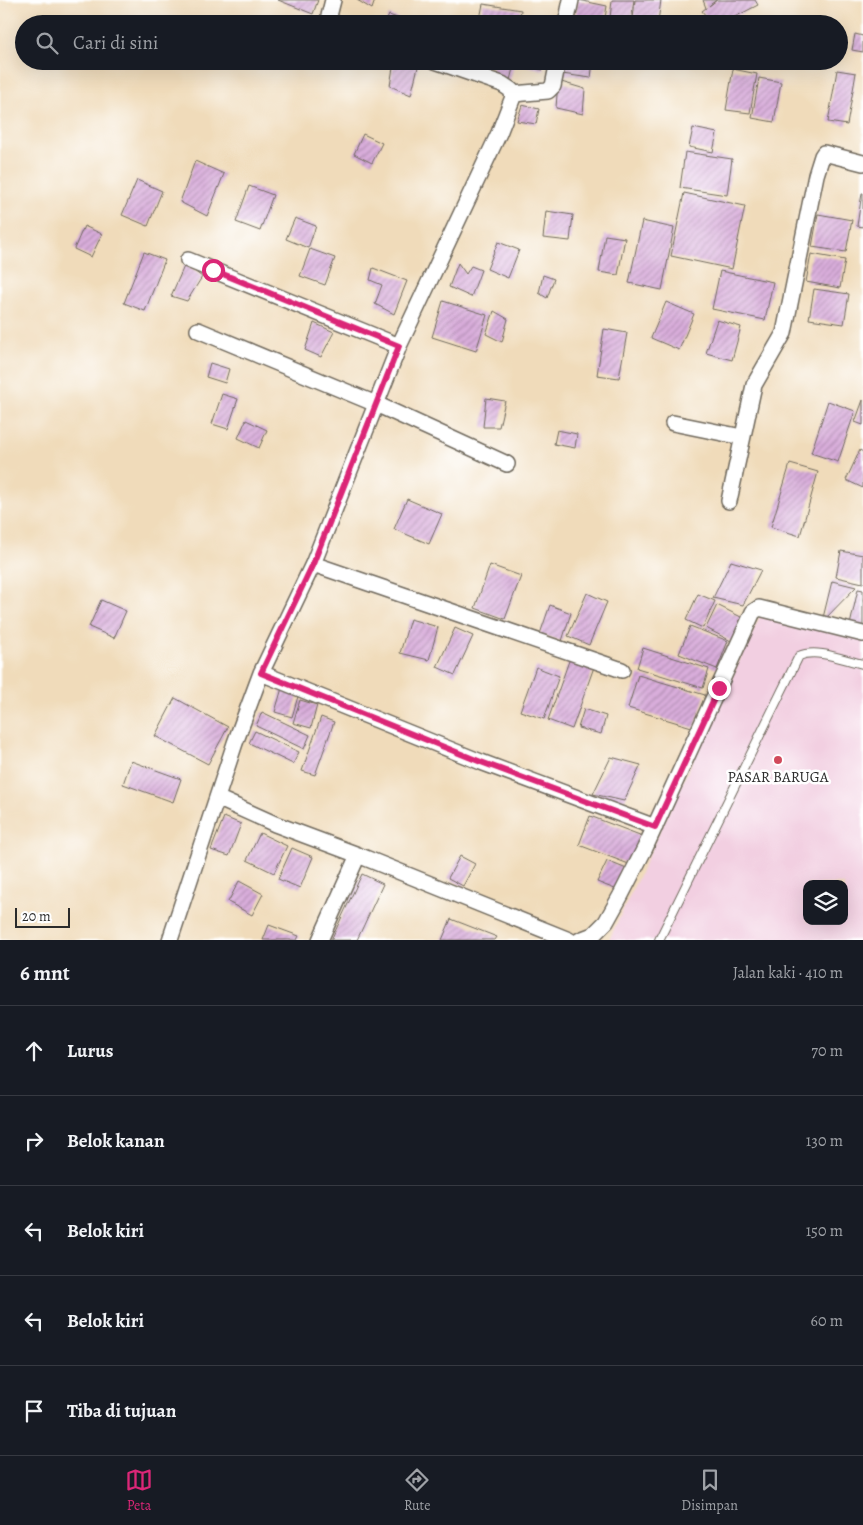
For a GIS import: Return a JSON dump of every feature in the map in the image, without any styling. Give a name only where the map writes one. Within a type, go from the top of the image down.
[{"type":"street","points":[[329,15],[333,0]]},
{"type":"street","points":[[568,15],[571,0]]},
{"type":"street","points":[[461,70],[502,84],[513,94],[548,91],[553,86],[556,70]]},
{"type":"street","points":[[170,940],[261,673],[313,564],[399,346],[499,133],[513,94]]},
{"type":"street","points":[[729,501],[754,385],[784,333],[816,175],[822,156],[824,153],[831,153],[863,163]]},
{"type":"street","points":[[188,260],[399,346]]},
{"type":"street","points":[[198,330],[376,404],[507,464]]},
{"type":"street","points":[[673,423],[742,437]]},
{"type":"street","points":[[313,564],[622,670]]},
{"type":"street","points":[[580,940],[593,935],[606,922],[655,827],[753,612],[759,608],[863,634]]},
{"type":"street","points":[[261,673],[481,762],[655,827]]},
{"type":"street","points":[[217,798],[276,824],[569,940]]},
{"type":"street","points":[[320,940],[358,855]]},
{"type":"lane","points":[[659,940],[799,656],[807,652],[817,653],[863,664]]},
{"type":"shaded area","name":"PASAR BARUGA","points":[[761,614],[863,637],[863,940],[609,940]]},
{"type":"building","points":[[278,0],[318,0],[313,14]]},
{"type":"building","points":[[357,0],[375,0],[372,9]]},
{"type":"building","points":[[578,0],[607,6],[606,15],[576,15]]},
{"type":"building","points":[[612,0],[634,0],[632,15],[610,15]]},
{"type":"building","points":[[635,0],[661,0],[659,15],[633,15]]},
{"type":"building","points":[[703,0],[716,0],[709,6],[717,0],[755,0],[758,5],[739,15],[705,15],[702,11],[706,8]]},
{"type":"building","points":[[483,4],[521,10],[520,15],[481,15]]},
{"type":"building","points":[[855,34],[863,36],[863,52],[852,50]]},
{"type":"building","points":[[393,70],[417,70],[411,95],[390,86]]},
{"type":"building","points":[[492,70],[513,70],[510,80],[491,75]]},
{"type":"building","points":[[563,70],[592,70],[591,78],[562,74]]},
{"type":"building","points":[[733,70],[757,74],[750,113],[726,110]]},
{"type":"building","points":[[837,70],[856,73],[847,125],[828,122]]},
{"type":"building","points":[[759,78],[781,82],[774,122],[752,118]]},
{"type":"building","points":[[558,81],[585,89],[583,114],[556,108]]},
{"type":"building","points":[[522,105],[539,109],[536,124],[517,121]]},
{"type":"building","points":[[693,128],[717,133],[713,152],[689,147]]},
{"type":"building","points":[[363,134],[382,143],[372,163],[354,154]]},
{"type":"building","points":[[685,152],[732,159],[727,195],[680,188]]},
{"type":"building","points":[[195,161],[224,174],[207,216],[180,202]]},
{"type":"building","points":[[137,180],[162,191],[148,226],[122,215]]},
{"type":"building","points":[[249,186],[273,195],[260,231],[236,222]]},
{"type":"building","points":[[684,193],[745,206],[732,269],[671,256]]},
{"type":"building","points":[[863,193],[863,227],[857,226]]},
{"type":"building","points":[[546,211],[573,215],[570,241],[543,238]]},
{"type":"building","points":[[818,214],[852,220],[846,252],[812,247]]},
{"type":"building","points":[[295,218],[316,226],[308,248],[286,239]]},
{"type":"building","points":[[642,221],[674,228],[662,290],[629,283]]},
{"type":"building","points":[[84,226],[102,234],[91,257],[74,249]]},
{"type":"building","points":[[605,235],[625,238],[618,275],[599,272]]},
{"type":"building","points":[[498,242],[519,250],[508,278],[487,269]]},
{"type":"building","points":[[310,249],[335,258],[325,285],[300,276]]},
{"type":"building","points":[[144,252],[165,260],[145,311],[124,303]]},
{"type":"building","points":[[811,254],[845,260],[840,288],[806,282]]},
{"type":"building","points":[[458,263],[466,274],[471,266],[481,270],[471,297],[449,287]]},
{"type":"building","points":[[185,264],[202,277],[187,301],[171,296]]},
{"type":"building","points":[[373,268],[407,281],[394,314],[375,304],[382,285],[370,280]]},
{"type":"building","points":[[720,271],[773,282],[765,320],[712,309]]},
{"type":"building","points":[[543,275],[554,279],[547,298],[539,293]]},
{"type":"building","points":[[814,289],[849,294],[844,324],[809,319]]},
{"type":"building","points":[[443,301],[487,315],[476,351],[432,337]]},
{"type":"building","points":[[666,302],[694,314],[679,350],[651,338]]},
{"type":"building","points":[[494,311],[508,319],[502,342],[486,334]]},
{"type":"building","points":[[717,320],[741,327],[732,360],[706,353]]},
{"type":"building","points":[[314,323],[334,332],[321,357],[305,350]]},
{"type":"building","points":[[604,329],[627,333],[619,378],[597,375]]},
{"type":"building","points":[[210,363],[229,369],[225,383],[206,377]]},
{"type":"building","points":[[222,394],[238,399],[228,429],[212,424]]},
{"type":"building","points":[[486,398],[505,401],[499,427],[483,427]]},
{"type":"building","points":[[863,400],[863,425],[855,422]]},
{"type":"building","points":[[828,401],[855,411],[838,462],[811,453]]},
{"type":"building","points":[[246,420],[267,430],[259,448],[238,438]]},
{"type":"building","points":[[557,430],[577,434],[575,448],[554,444]]},
{"type":"building","points":[[860,450],[863,452],[863,488],[846,480]]},
{"type":"building","points":[[790,464],[818,472],[800,536],[771,527]]},
{"type":"building","points":[[407,499],[442,514],[429,544],[394,529]]},
{"type":"building","points":[[841,551],[863,555],[863,583],[836,577]]},
{"type":"building","points":[[731,561],[761,570],[743,605],[713,598]]},
{"type":"building","points":[[490,565],[521,576],[505,619],[475,608]]},
{"type":"building","points":[[832,581],[856,587],[822,622]]},
{"type":"building","points":[[858,589],[863,590],[863,628],[850,625]]},
{"type":"building","points":[[587,593],[607,602],[589,645],[568,636]]},
{"type":"building","points":[[698,594],[715,601],[703,628],[686,620]]},
{"type":"building","points":[[101,600],[126,611],[114,638],[89,627]]},
{"type":"building","points":[[550,605],[571,613],[562,641],[540,634]]},
{"type":"building","points":[[717,605],[745,619],[733,642],[706,628]]},
{"type":"building","points":[[410,619],[438,627],[429,660],[400,653]]},
{"type":"building","points":[[690,626],[728,641],[717,669],[679,654]]},
{"type":"building","points":[[455,628],[473,636],[455,675],[437,667]]},
{"type":"building","points":[[643,648],[709,669],[703,688],[637,668]]},
{"type":"building","points":[[570,658],[594,667],[572,729],[548,720]]},
{"type":"building","points":[[536,667],[559,676],[544,719],[520,711]]},
{"type":"building","points":[[638,675],[705,695],[695,728],[628,708]]},
{"type":"building","points":[[282,688],[299,693],[292,717],[275,712]]},
{"type":"building","points":[[175,698],[228,727],[208,764],[155,736]]},
{"type":"building","points":[[300,700],[317,705],[311,728],[293,723]]},
{"type":"building","points":[[584,709],[606,716],[601,734],[578,728]]},
{"type":"building","points":[[262,712],[310,735],[304,749],[256,726]]},
{"type":"building","points":[[321,717],[334,722],[315,775],[302,771]]},
{"type":"building","points":[[255,731],[299,752],[293,764],[249,743]]},
{"type":"building","points":[[611,757],[641,765],[624,801],[593,794]]},
{"type":"building","points":[[131,761],[181,779],[173,802],[123,784]]},
{"type":"building","points":[[590,816],[645,837],[634,866],[579,845]]},
{"type":"building","points":[[224,817],[241,824],[229,856],[211,850]]},
{"type":"building","points":[[260,833],[287,846],[274,873],[247,860]]},
{"type":"building","points":[[292,848],[313,857],[300,888],[278,879]]},
{"type":"building","points":[[460,856],[475,864],[463,886],[448,878]]},
{"type":"building","points":[[607,861],[629,870],[620,891],[597,882]]},
{"type":"building","points":[[362,874],[383,884],[357,940],[331,940]]},
{"type":"building","points":[[239,881],[263,894],[252,915],[228,902]]},
{"type":"building","points":[[451,919],[497,937],[495,940],[442,940]]},
{"type":"building","points":[[269,925],[299,936],[297,940],[263,940]]},
{"type":"place","name":"PASAR BARUGA","points":[[778,760]]},
{"type":"route","points":[[213,270],[399,346],[313,564],[261,673],[481,762],[655,827],[719,688]]}]
